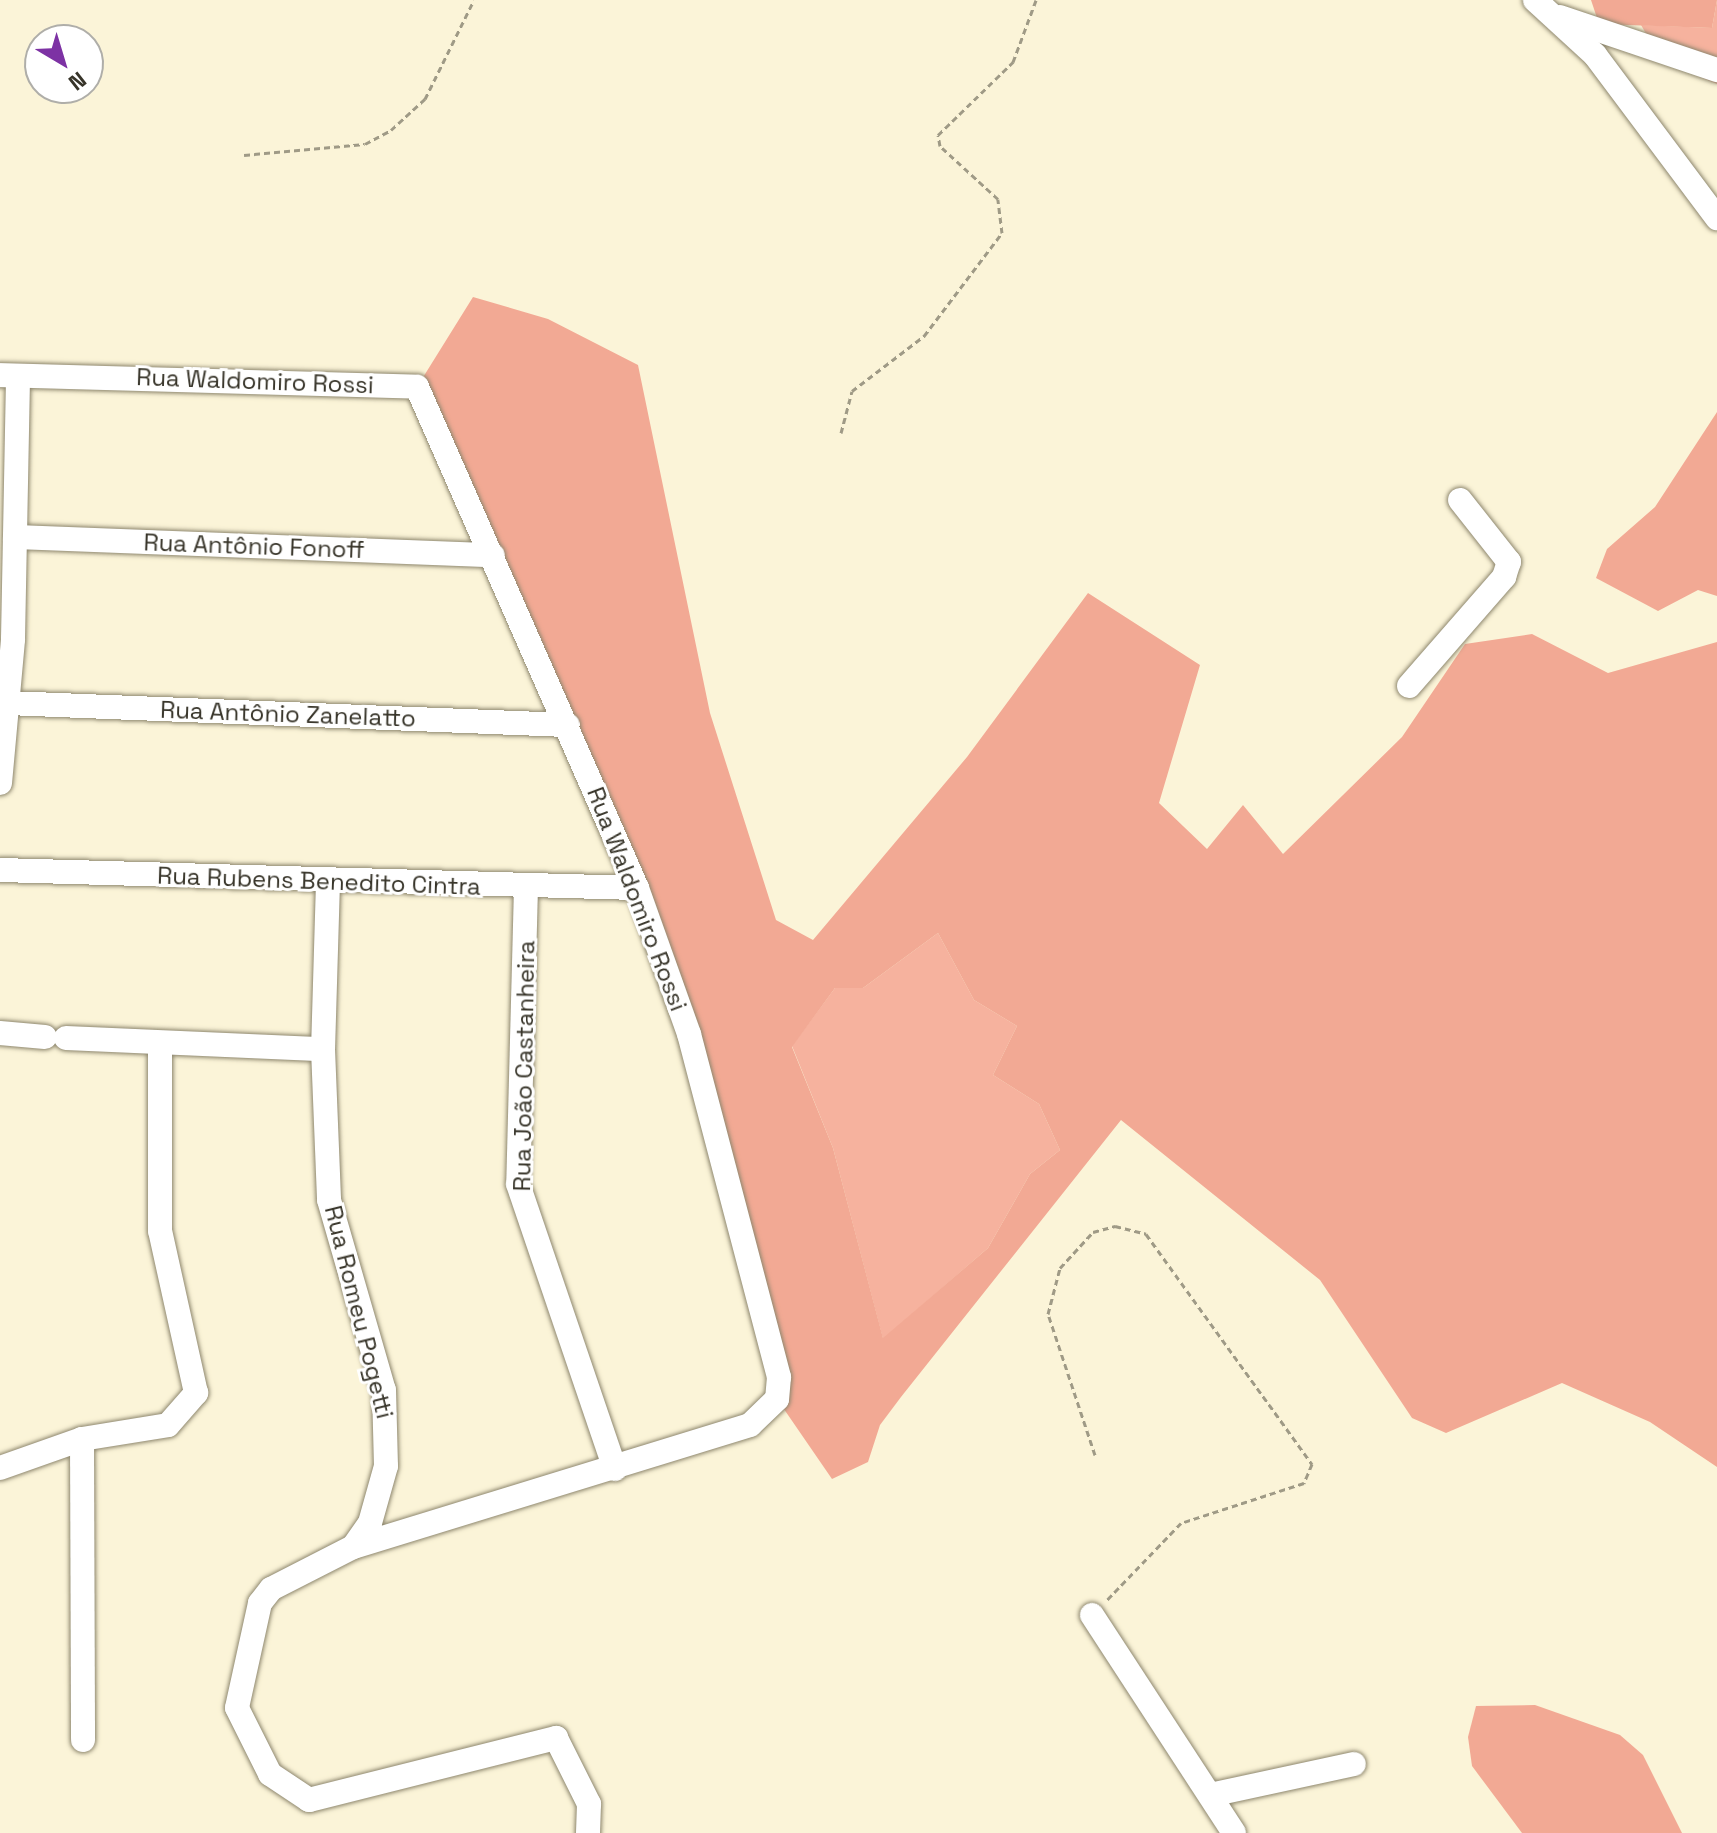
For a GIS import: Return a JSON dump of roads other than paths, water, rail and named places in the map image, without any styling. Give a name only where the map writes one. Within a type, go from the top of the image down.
[{"type":"street","points":[[1535,0],[1555,15],[1595,55],[1717,218]]},
{"type":"street","points":[[1555,15],[1717,70]]},
{"type":"street","points":[[0,783],[15,537],[9,375]]},
{"type":"street","name":"Rua Waldomiro Rossi","points":[[9,375],[417,387],[637,888],[689,1034],[779,1377],[777,1399],[750,1425],[615,1469],[353,1547]]},
{"type":"street","points":[[1409,686],[1504,577],[1509,562],[1460,500]]},
{"type":"street","name":"Rua Antônio Fonoff","points":[[15,537],[493,555]]},
{"type":"street","name":"Rua Antônio Zanelatto","points":[[7,703],[568,725]]},
{"type":"street","name":"Rua Rubens Benedito Cintra","points":[[0,870],[328,882],[637,888]]},
{"type":"street","name":"Rua Romeu Pogetti","points":[[328,882],[323,1049],[332,1214],[389,1426],[380,1489],[353,1547]]},
{"type":"street","name":"Rua João Castanheira","points":[[526,887],[518,1184],[615,1469]]},
{"type":"street","points":[[0,1033],[160,1044],[323,1049]]},
{"type":"street","points":[[0,1468],[82,1439],[168,1425],[196,1393],[160,1231],[160,1044]]},
{"type":"street","points":[[82,1439],[83,1740]]},
{"type":"street","points":[[353,1547],[271,1589],[252,1621],[239,1677],[245,1734],[291,1792],[329,1799],[544,1736],[560,1740],[569,1757],[589,1804],[588,1833]]},
{"type":"street","points":[[1092,1615],[1215,1794],[1234,1833]]},
{"type":"street","points":[[1215,1794],[1354,1764]]}]
